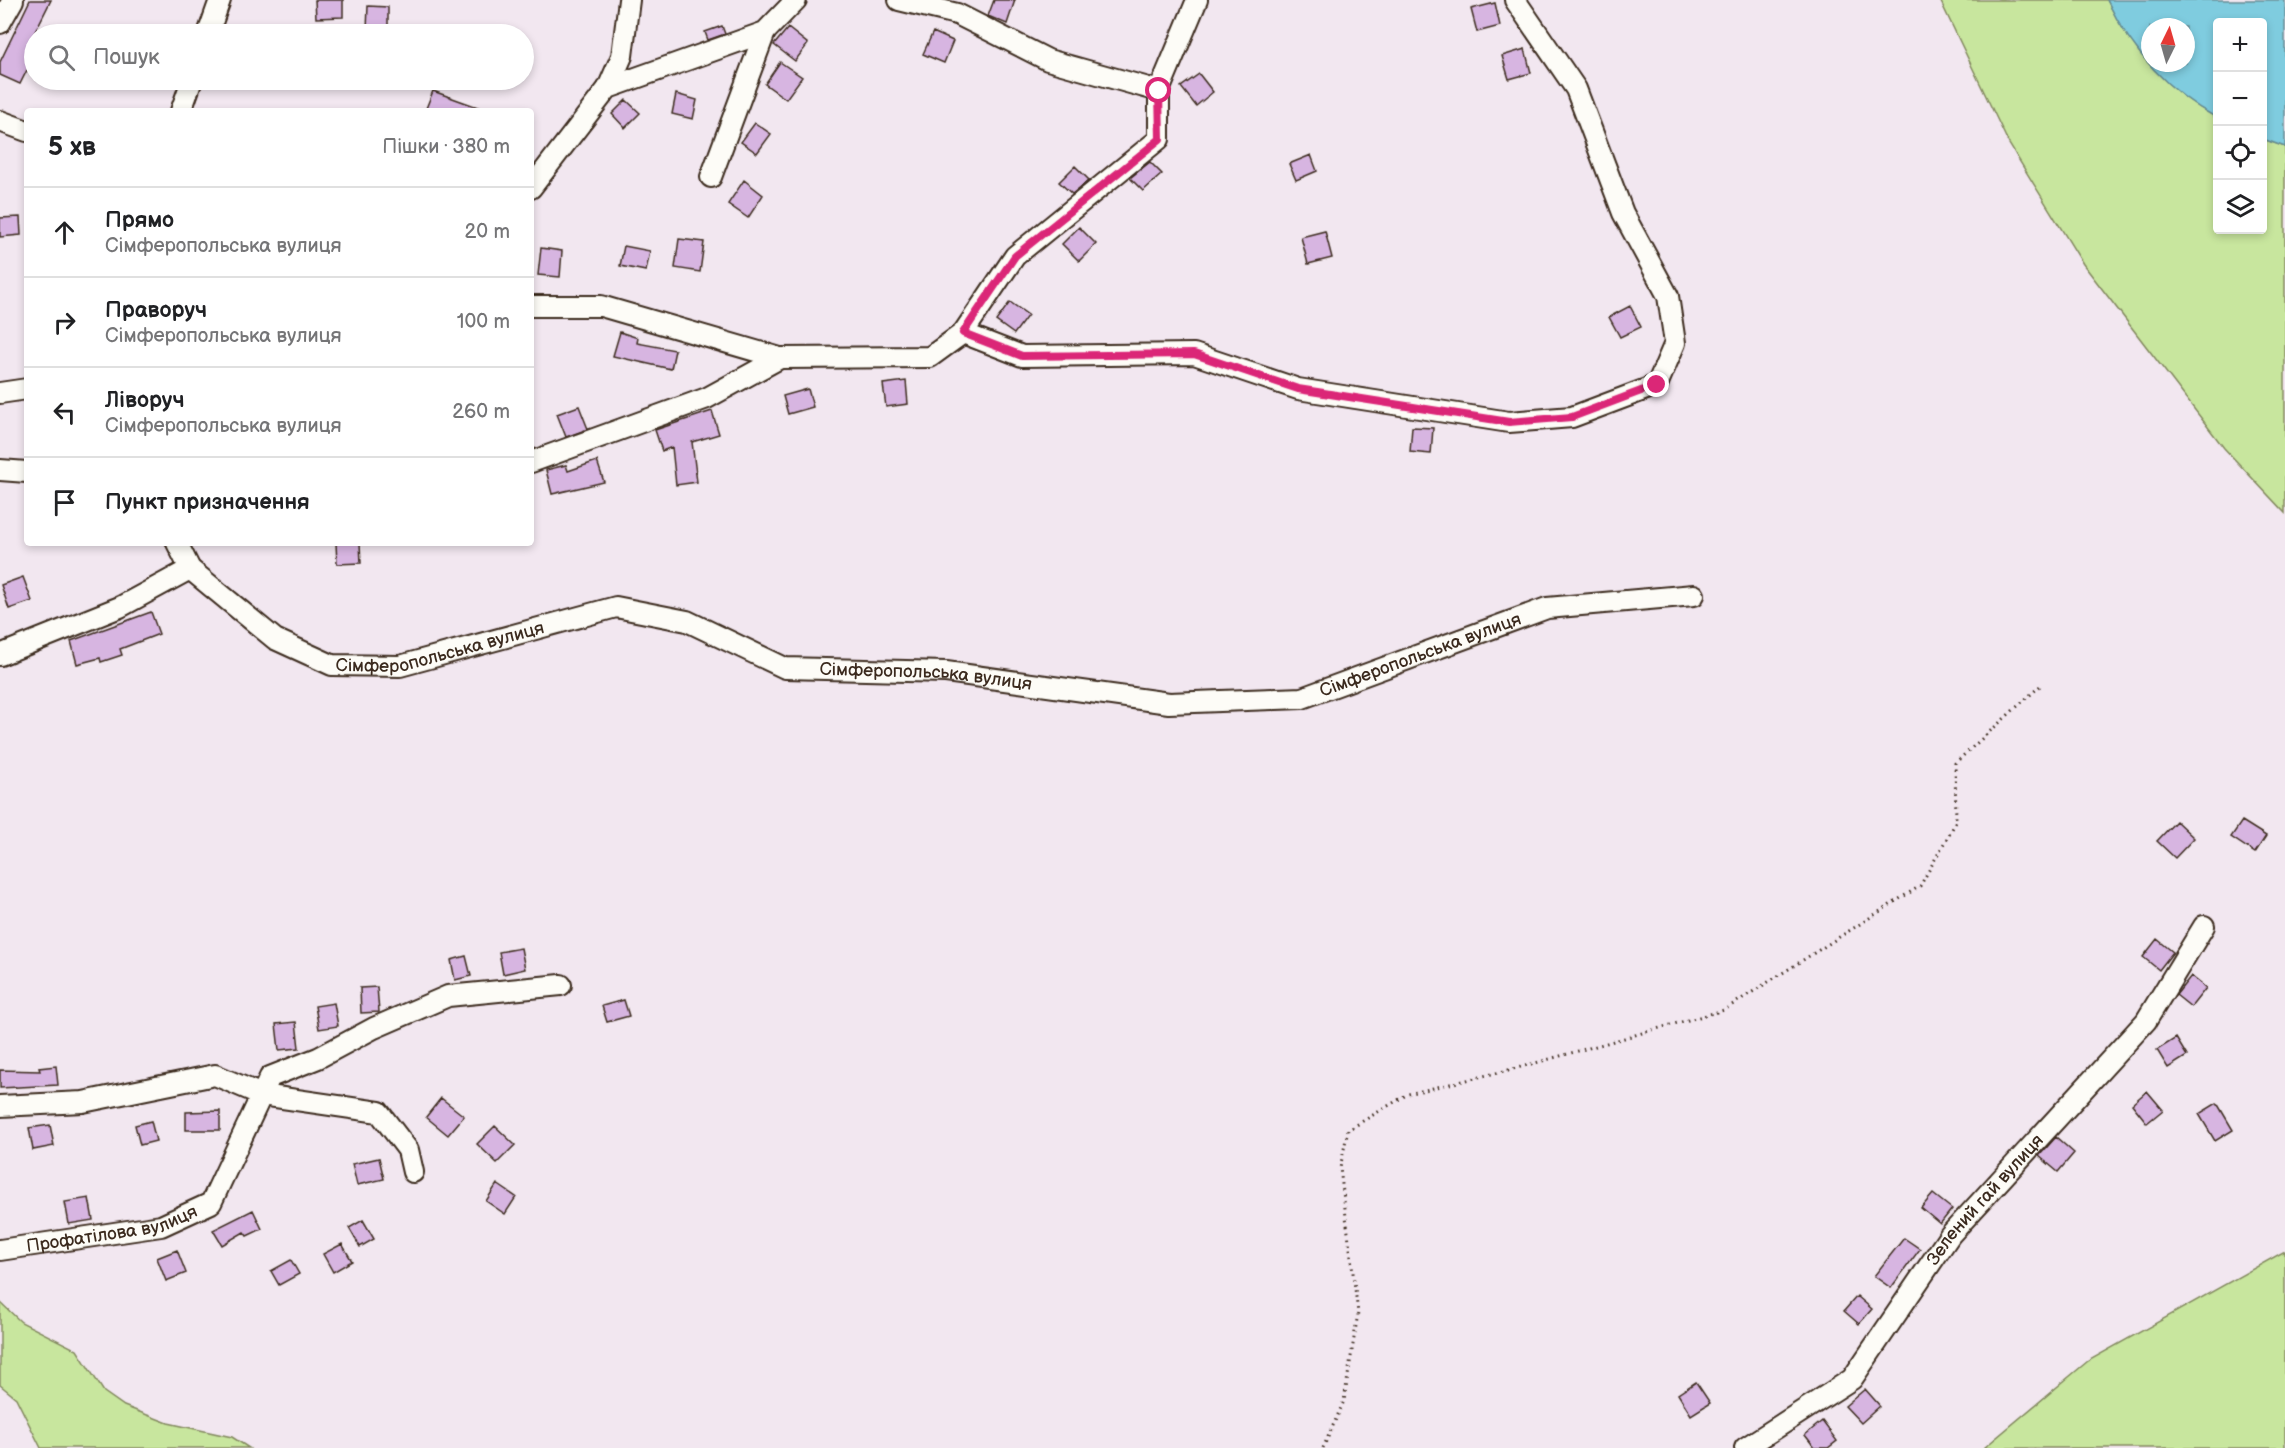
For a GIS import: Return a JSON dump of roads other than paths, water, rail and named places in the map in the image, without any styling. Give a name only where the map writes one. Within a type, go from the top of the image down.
[{"type":"street","points":[[0,23],[13,0]]},
{"type":"street","points":[[212,24],[220,0]]},
{"type":"street","points":[[534,184],[608,88],[622,56],[629,0]]},
{"type":"street","points":[[711,177],[765,32],[796,0]]},
{"type":"street","points":[[899,0],[957,14],[1048,60],[1159,91]]},
{"type":"street","points":[[534,306],[601,306],[780,358],[930,357],[963,333],[1015,256],[1160,139],[1159,91],[1197,0]]},
{"type":"street","points":[[963,333],[1022,356],[1194,354],[1298,389],[1509,422],[1572,417],[1657,385],[1675,343],[1668,296],[1623,213],[1576,89],[1515,0]]},
{"type":"street","points":[[608,88],[765,32]]},
{"type":"street","points":[[182,108],[188,90]]},
{"type":"street","points":[[0,121],[24,130]]},
{"type":"street","points":[[534,461],[707,398],[780,358]]},
{"type":"street","points":[[0,393],[24,389]]},
{"type":"street","points":[[0,470],[24,472]]},
{"type":"street","name":"Сімферопольська вулиця","points":[[178,546],[190,569],[275,639],[332,665],[400,666],[616,607],[687,621],[785,668],[946,672],[1169,703],[1302,698],[1547,608],[1694,595]]},
{"type":"street","points":[[0,655],[120,607],[190,569]]},
{"type":"street","name":"Зелений гай вулиця","points":[[1745,1448],[1852,1379],[1950,1235],[2146,1021],[2204,926]]},
{"type":"street","name":"Профатілова вулиця","points":[[0,1250],[161,1226],[211,1203],[270,1077],[318,1058],[374,1028],[448,996],[561,985]]},
{"type":"street","points":[[0,1106],[83,1102],[215,1075],[262,1095],[379,1112],[408,1150],[413,1172]]},
{"type":"water","points":[[2107,0],[2285,0],[2285,147],[2267,140],[2267,18],[2213,18],[2213,116],[2182,95],[2157,72],[2195,72],[2195,18],[2141,18],[2141,54],[2128,37]]}]
